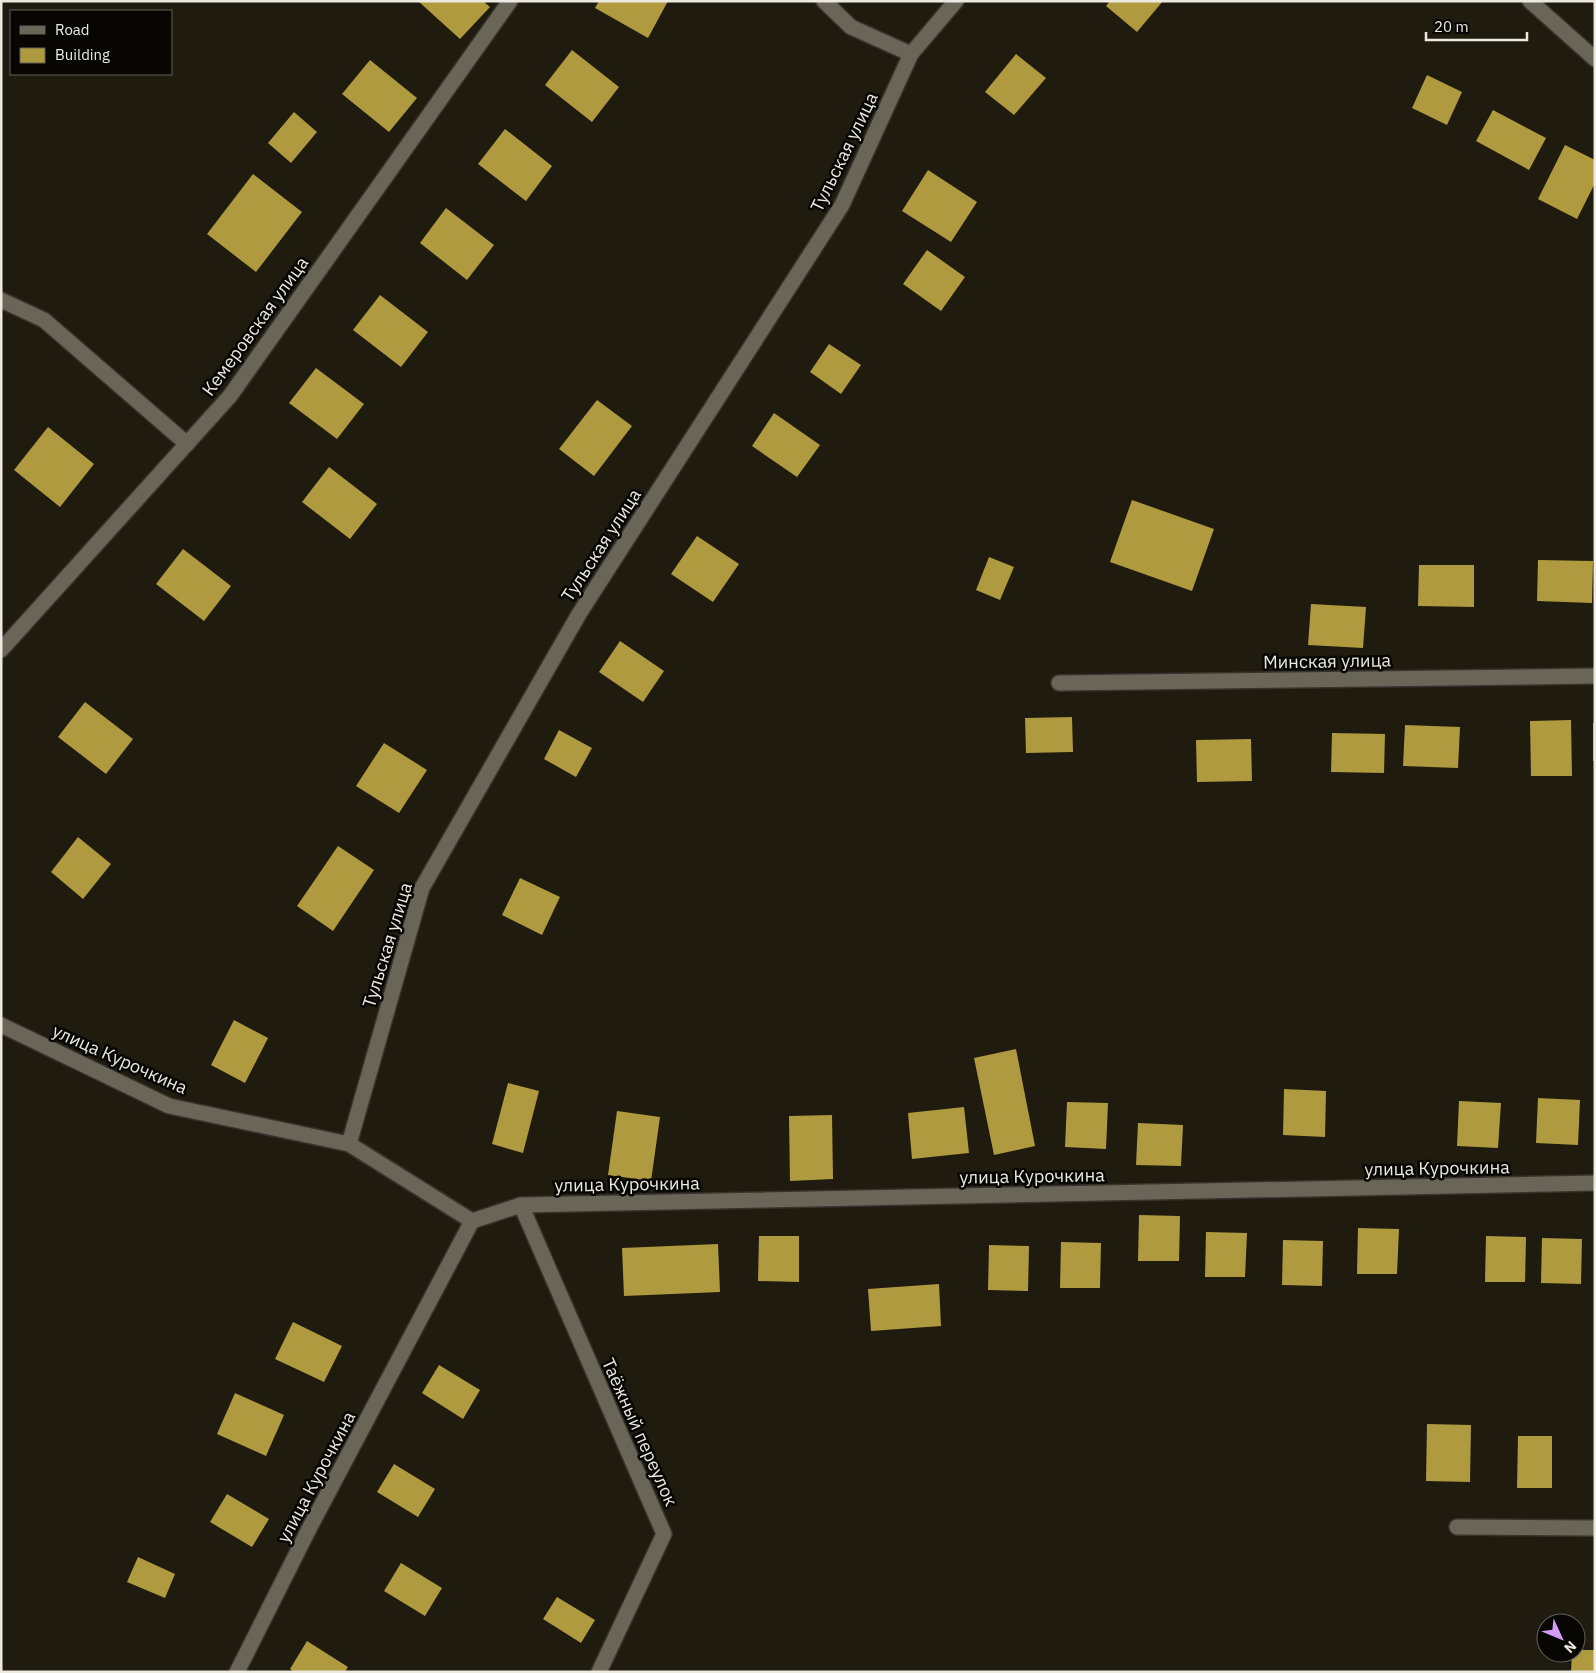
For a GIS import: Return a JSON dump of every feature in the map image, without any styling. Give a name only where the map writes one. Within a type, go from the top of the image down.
[{"type":"street","name":"Кемеровская улица","points":[[1,650],[230,396],[510,1]]},
{"type":"street","points":[[824,1],[851,27],[911,54]]},
{"type":"street","name":"Тульская улица","points":[[349,1144],[422,888],[580,614],[842,205],[911,54],[956,1]]},
{"type":"street","points":[[1530,1],[1595,59]]},
{"type":"street","points":[[1,300],[44,320],[187,444]]},
{"type":"street","name":"Минская улица","points":[[1059,684],[1595,676]]},
{"type":"street","name":"улица Курочкина","points":[[1,1025],[170,1106],[349,1144],[472,1221]]},
{"type":"street","name":"улица Курочкина","points":[[237,1672],[310,1527],[472,1221],[520,1205],[1595,1183]]},
{"type":"street","name":"Таёжный переулок","points":[[520,1205],[664,1534],[599,1672]]},
{"type":"street","points":[[1457,1528],[1595,1528]]},
{"type":"building","points":[[418,1],[483,1],[490,7],[460,39]]},
{"type":"building","points":[[599,1],[668,1],[648,38],[595,8]]},
{"type":"building","points":[[1110,1],[1163,1],[1137,32],[1106,6]]},
{"type":"building","points":[[572,50],[619,87],[592,122],[545,85]]},
{"type":"building","points":[[1016,54],[1046,78],[1014,115],[985,92]]},
{"type":"building","points":[[370,60],[417,98],[389,132],[342,94]]},
{"type":"building","points":[[1427,75],[1462,92],[1447,125],[1412,108]]},
{"type":"building","points":[[1493,110],[1546,138],[1529,170],[1476,141]]},
{"type":"building","points":[[294,112],[317,132],[291,163],[268,143]]},
{"type":"building","points":[[505,129],[552,166],[526,201],[478,164]]},
{"type":"building","points":[[1565,145],[1595,160],[1595,183],[1577,219],[1538,199]]},
{"type":"building","points":[[928,170],[977,202],[951,242],[902,211]]},
{"type":"building","points":[[253,174],[302,212],[256,272],[207,234]]},
{"type":"building","points":[[446,208],[494,245],[467,280],[420,243]]},
{"type":"building","points":[[927,250],[965,277],[941,311],[903,284]]},
{"type":"building","points":[[380,295],[428,332],[401,367],[353,330]]},
{"type":"building","points":[[829,344],[861,365],[841,394],[810,372]]},
{"type":"building","points":[[316,368],[364,404],[337,439],[289,403]]},
{"type":"building","points":[[597,400],[632,426],[594,476],[559,449]]},
{"type":"building","points":[[774,413],[820,445],[797,477],[752,446]]},
{"type":"building","points":[[48,427],[94,464],[60,507],[14,470]]},
{"type":"building","points":[[329,467],[377,504],[350,539],[302,502]]},
{"type":"building","points":[[1132,500],[1214,529],[1192,591],[1110,562]]},
{"type":"building","points":[[697,536],[739,564],[713,602],[671,574]]},
{"type":"building","points":[[183,549],[231,586],[204,621],[156,584]]},
{"type":"building","points":[[989,557],[1014,567],[1000,600],[976,590]]},
{"type":"building","points":[[1538,560],[1593,561],[1592,603],[1537,601]]},
{"type":"building","points":[[1419,565],[1474,565],[1474,607],[1418,606]]},
{"type":"building","points":[[1311,604],[1366,607],[1363,648],[1308,645]]},
{"type":"building","points":[[620,641],[664,671],[643,702],[599,672]]},
{"type":"building","points":[[85,702],[133,739],[106,774],[58,737]]},
{"type":"building","points":[[1072,717],[1073,752],[1026,753],[1025,718]]},
{"type":"building","points":[[1571,720],[1572,776],[1531,776],[1530,721]]},
{"type":"building","points":[[1593,723],[1595,723],[1595,761],[1593,761]]},
{"type":"building","points":[[1405,725],[1460,727],[1458,768],[1403,766]]},
{"type":"building","points":[[559,730],[592,748],[576,777],[544,759]]},
{"type":"building","points":[[1332,733],[1385,734],[1384,773],[1331,772]]},
{"type":"building","points":[[1251,739],[1252,781],[1197,782],[1196,740]]},
{"type":"building","points":[[384,743],[427,770],[399,813],[356,786]]},
{"type":"building","points":[[78,837],[111,864],[83,899],[51,872]]},
{"type":"building","points":[[338,846],[374,870],[333,931],[297,906]]},
{"type":"building","points":[[520,878],[560,897],[542,935],[502,915]]},
{"type":"building","points":[[234,1020],[268,1038],[245,1083],[211,1065]]},
{"type":"building","points":[[1016,1049],[1035,1146],[994,1155],[974,1058]]},
{"type":"building","points":[[508,1083],[539,1091],[523,1153],[492,1144]]},
{"type":"building","points":[[1284,1089],[1326,1091],[1325,1137],[1283,1135]]},
{"type":"building","points":[[1538,1098],[1580,1100],[1578,1145],[1536,1143]]},
{"type":"building","points":[[1459,1101],[1501,1103],[1498,1148],[1457,1146]]},
{"type":"building","points":[[1067,1102],[1108,1103],[1106,1149],[1065,1147]]},
{"type":"building","points":[[964,1107],[969,1153],[912,1159],[908,1113]]},
{"type":"building","points":[[617,1111],[660,1117],[651,1181],[608,1175]]},
{"type":"building","points":[[832,1115],[833,1179],[790,1181],[789,1116]]},
{"type":"building","points":[[1138,1123],[1183,1125],[1181,1166],[1136,1165]]},
{"type":"building","points":[[1139,1215],[1180,1216],[1179,1261],[1138,1261]]},
{"type":"building","points":[[1358,1228],[1399,1229],[1397,1274],[1357,1274]]},
{"type":"building","points":[[1206,1232],[1247,1233],[1245,1277],[1205,1277]]},
{"type":"building","points":[[759,1236],[799,1236],[799,1282],[758,1281]]},
{"type":"building","points":[[1486,1236],[1526,1237],[1525,1282],[1485,1282]]},
{"type":"building","points":[[1542,1238],[1582,1239],[1581,1284],[1541,1283]]},
{"type":"building","points":[[1283,1240],[1323,1241],[1322,1286],[1282,1285]]},
{"type":"building","points":[[1061,1242],[1101,1243],[1100,1288],[1060,1288]]},
{"type":"building","points":[[718,1244],[720,1292],[624,1296],[622,1248]]},
{"type":"building","points":[[989,1245],[1029,1246],[1028,1291],[988,1290]]},
{"type":"building","points":[[939,1284],[941,1326],[871,1331],[868,1289]]},
{"type":"building","points":[[293,1322],[342,1346],[324,1382],[275,1359]]},
{"type":"building","points":[[439,1365],[480,1390],[463,1419],[422,1393]]},
{"type":"building","points":[[235,1393],[284,1415],[266,1456],[217,1434]]},
{"type":"building","points":[[1427,1424],[1471,1425],[1470,1482],[1426,1481]]},
{"type":"building","points":[[1518,1436],[1552,1436],[1552,1488],[1517,1488]]},
{"type":"building","points":[[394,1464],[435,1489],[418,1517],[377,1492]]},
{"type":"building","points":[[227,1494],[269,1519],[252,1547],[210,1522]]},
{"type":"building","points":[[138,1557],[175,1574],[165,1598],[127,1582]]},
{"type":"building","points":[[401,1563],[442,1588],[425,1616],[384,1591]]},
{"type":"building","points":[[557,1597],[595,1620],[581,1643],[543,1619]]},
{"type":"building","points":[[307,1641],[348,1667],[345,1672],[294,1672],[290,1669]]},
{"type":"building","points":[[1586,1650],[1595,1650],[1595,1672],[1571,1672],[1571,1663],[1586,1663]]}]
